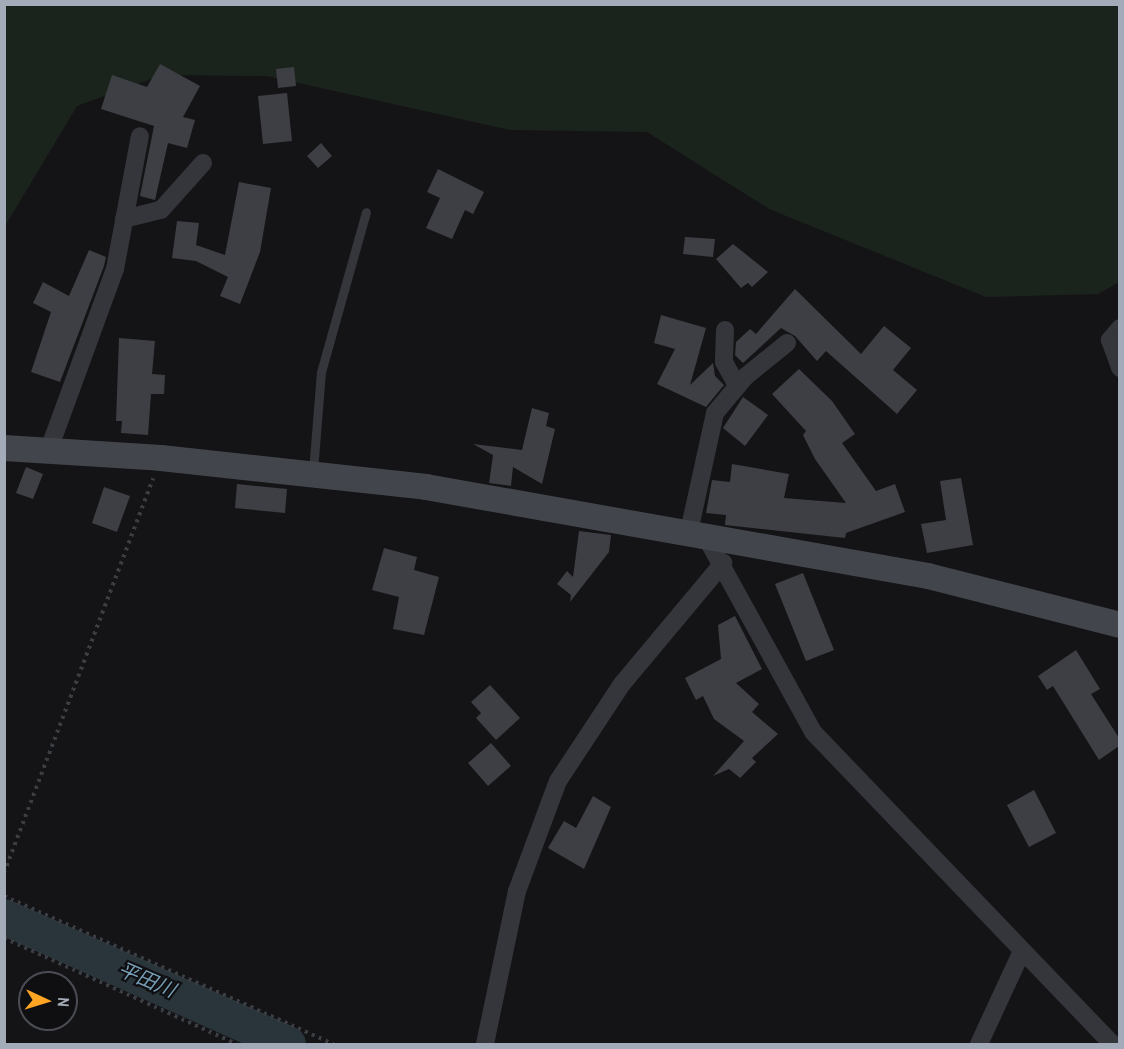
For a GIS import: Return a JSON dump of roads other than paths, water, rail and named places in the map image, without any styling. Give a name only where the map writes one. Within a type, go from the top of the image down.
[{"type":"street","points":[[48,452],[115,269],[140,136]]},
{"type":"street","points":[[124,219],[161,210],[203,163]]},
{"type":"street","points":[[1119,328],[1110,340],[1119,368]]},
{"type":"street","points":[[724,330],[724,362],[737,385]]},
{"type":"street","points":[[697,537],[712,422],[737,385],[787,343]]},
{"type":"street","points":[[4,448],[161,458],[313,474],[473,495],[697,537],[928,576],[1119,625]]},
{"type":"street","points":[[697,537],[723,563],[813,732],[1112,1044]]},
{"type":"street","points":[[485,1044],[517,891],[558,781],[622,684],[723,563]]},
{"type":"street","points":[[979,1044],[1022,951]]},
{"type":"lane","points":[[313,474],[321,372],[366,212]]},
{"type":"waterway","name":"平田川","points":[[4,917],[288,1044]]}]
